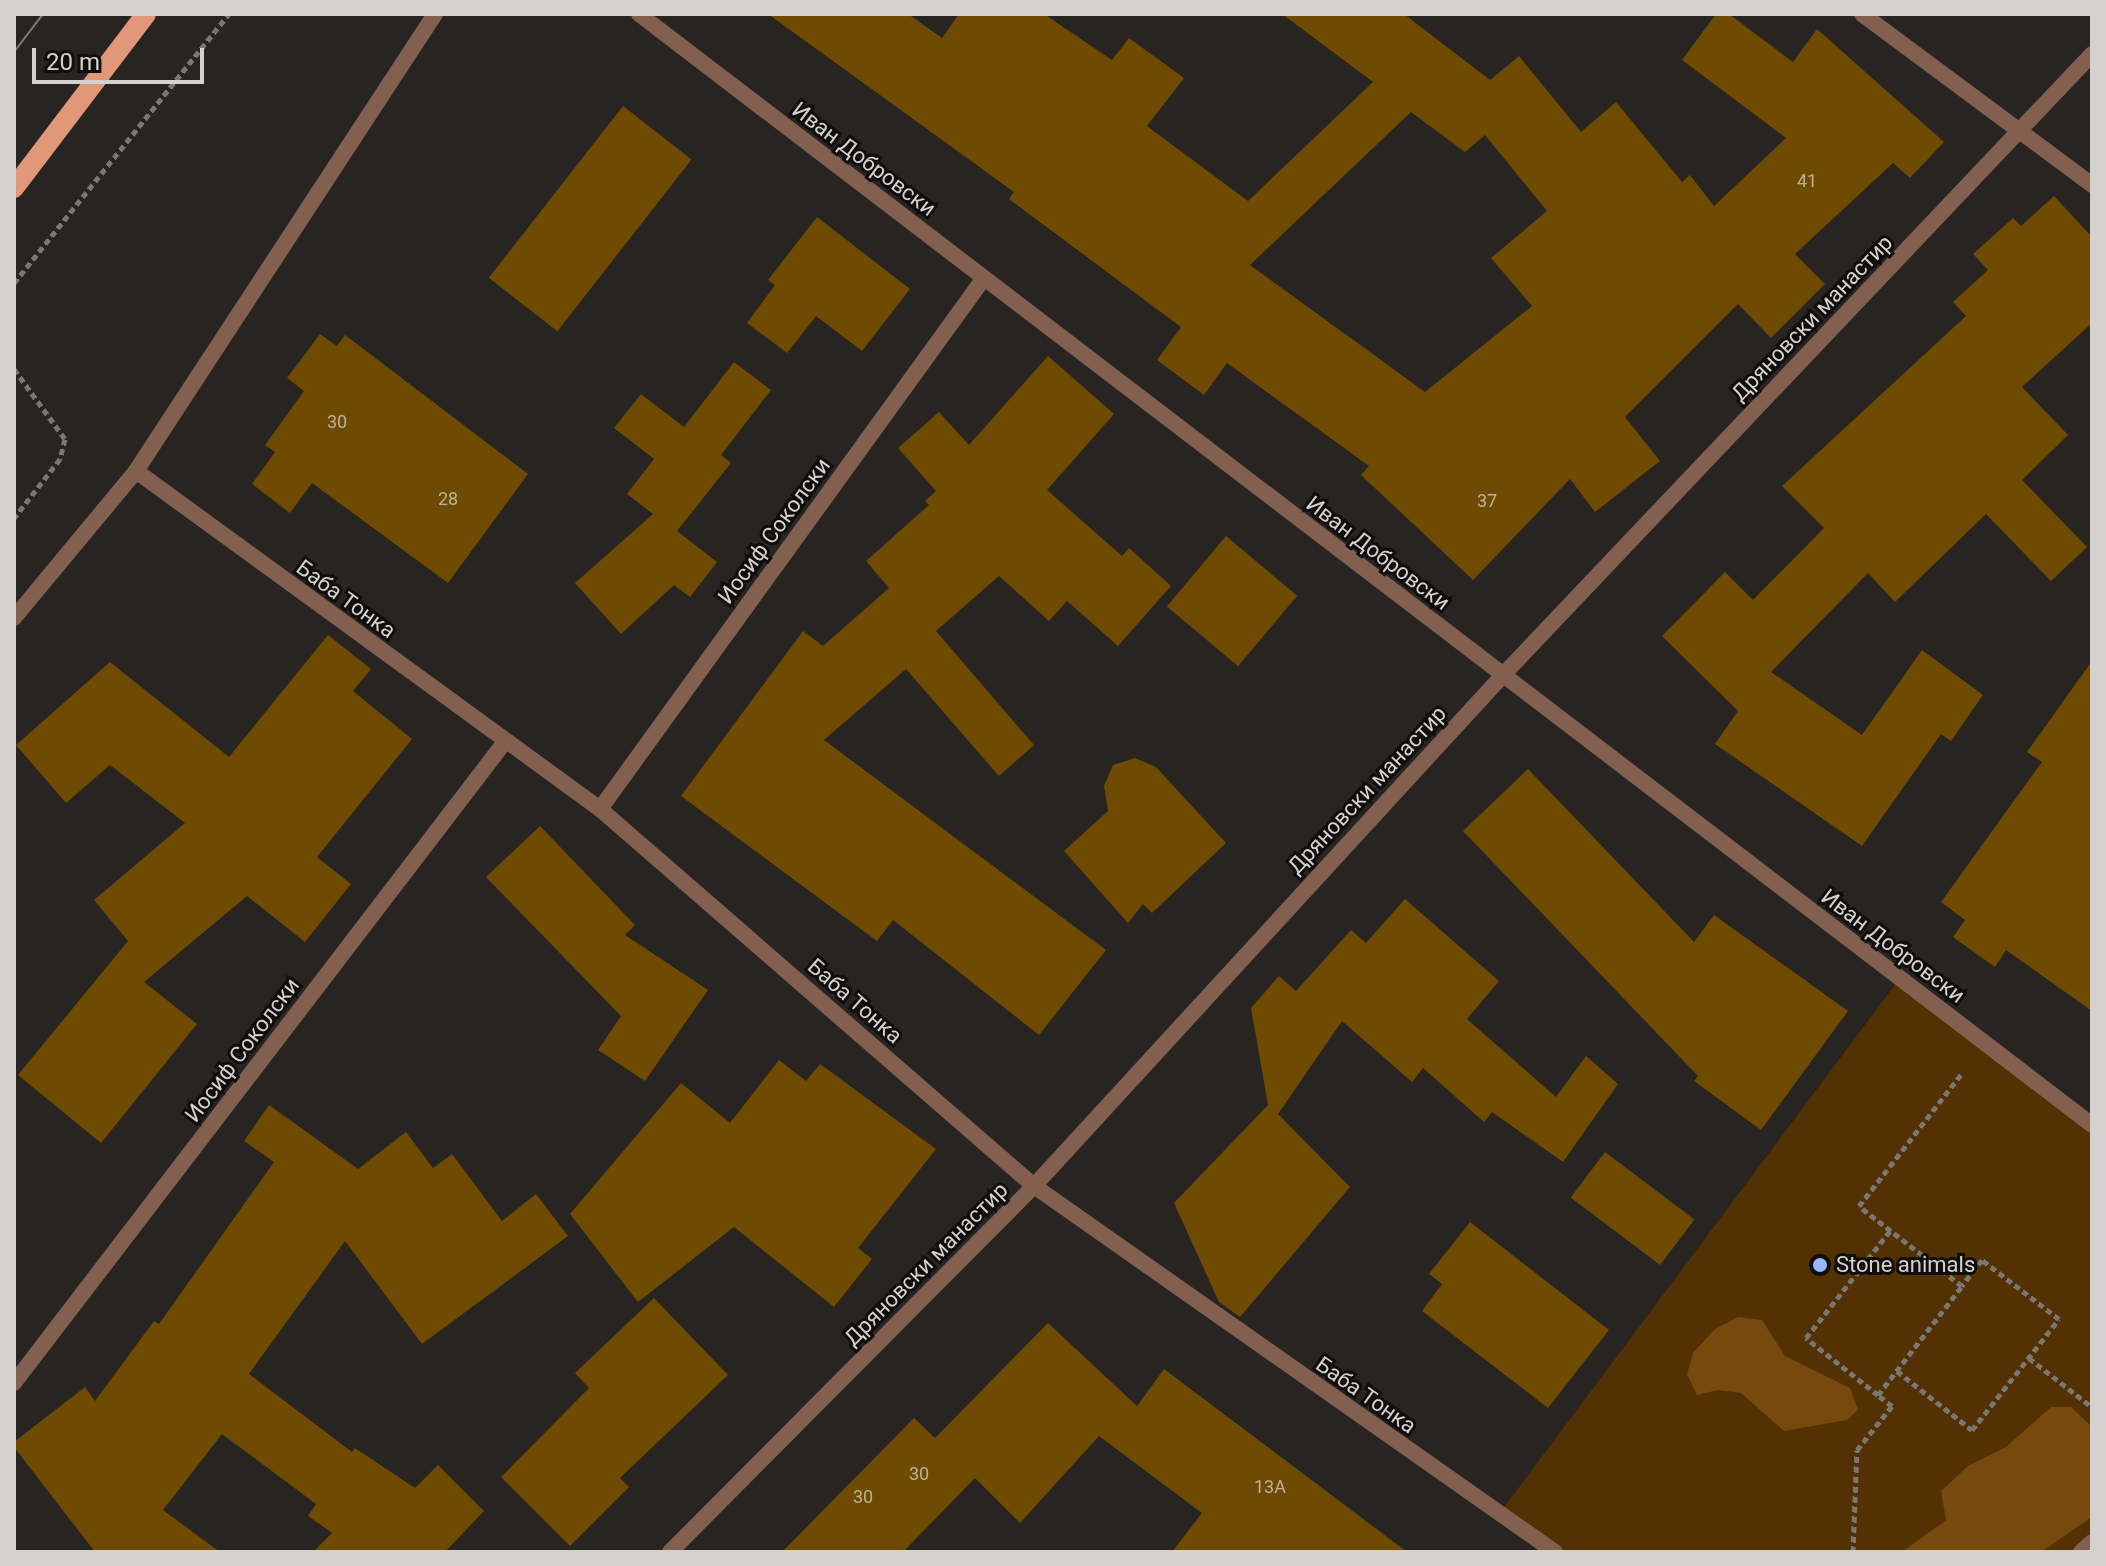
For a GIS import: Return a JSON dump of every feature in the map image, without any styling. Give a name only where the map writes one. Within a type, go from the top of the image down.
[{"type":"main road","points":[[14,188],[146,14]]},
{"type":"street","points":[[14,618],[136,471],[435,14]]},
{"type":"street","name":"Иван Добровски","points":[[639,14],[2092,1125]]},
{"type":"street","points":[[1862,14],[2092,185]]},
{"type":"street","name":"Дряновски манастир","points":[[670,1552],[1034,1186],[1503,675],[2092,54]]},
{"type":"street","name":"Иосиф Соколски","points":[[600,809],[984,278]]},
{"type":"street","name":"Баба Тонка","points":[[136,471],[504,743],[600,809],[1034,1186],[1231,1329],[1555,1552]]},
{"type":"street","name":"Иосиф Соколски","points":[[14,1383],[504,743]]},
{"type":"street","points":[[2081,1552],[2092,1542]]},
{"type":"path","points":[[14,283],[229,14]]},
{"type":"path","points":[[14,369],[65,439],[60,459],[14,518]]},
{"type":"path","points":[[1962,1286],[1859,1206],[1985,1043]]},
{"type":"path","points":[[1853,1552],[1857,1450],[1892,1406],[1806,1338],[1890,1231]]},
{"type":"path","points":[[1878,1395],[1982,1260],[2059,1319],[1972,1430],[1897,1371]]},
{"type":"path","points":[[2029,1358],[2092,1407]]},
{"type":"shaded area","points":[[1900,978],[2092,1125],[2092,1542],[2081,1552],[1555,1552],[1499,1514]]},
{"type":"shaded area","points":[[1738,1317],[1762,1320],[1785,1356],[1850,1388],[1858,1410],[1847,1420],[1784,1431],[1741,1393],[1718,1390],[1697,1395],[1687,1374],[1693,1353],[1715,1329]]},
{"type":"shaded area","points":[[2051,1407],[2071,1407],[2092,1427],[2092,1517],[2041,1552],[1902,1552],[1946,1520],[1941,1491],[1968,1466],[2006,1447]]},
{"type":"building","points":[[768,14],[908,14],[942,38],[959,14],[1044,14],[1112,60],[1129,38],[1184,78],[1147,126],[1248,201],[1373,82],[1282,14],[1404,14],[1490,80],[1519,56],[1581,132],[1616,102],[1682,182],[1690,175],[1714,206],[1786,138],[1682,60],[1716,14],[1729,14],[1793,62],[1817,29],[1944,142],[1910,178],[1893,163],[1795,254],[1825,284],[1771,338],[1738,304],[1625,417],[1660,461],[1595,512],[1570,479],[1473,580],[1361,475],[1369,466],[1227,363],[1204,395],[1157,360],[1181,327],[1009,199],[1014,192]],"holes":[[[1411,112],[1465,152],[1485,135],[1547,211],[1491,258],[1532,306],[1425,392],[1250,265]]]},
{"type":"building","points":[[623,106],[692,160],[557,331],[489,278]]},
{"type":"building","points":[[2054,196],[2092,237],[2092,323],[2022,387],[2068,435],[2022,480],[2087,547],[2051,581],[1986,514],[1895,602],[1868,573],[1771,672],[1862,735],[1922,650],[1983,695],[1951,741],[1941,734],[1862,846],[1715,744],[1738,711],[1662,636],[1725,572],[1753,600],[1824,528],[1782,486],[1966,316],[1953,302],[1988,270],[1973,254],[2013,218],[2021,226]]},
{"type":"building","points":[[817,217],[910,289],[862,351],[816,316],[787,353],[747,323],[775,285],[768,280]]},
{"type":"building","points":[[320,334],[337,346],[345,335],[528,474],[448,583],[312,483],[290,513],[252,484],[275,452],[265,445],[304,391],[287,378]]},
{"type":"building","points":[[1048,356],[1114,414],[1047,490],[1122,556],[1129,548],[1171,586],[1118,646],[1067,601],[1049,621],[999,576],[936,631],[1034,745],[999,776],[906,669],[824,740],[1106,950],[1039,1035],[893,920],[877,941],[681,796],[803,631],[823,646],[889,588],[866,561],[929,505],[925,501],[936,491],[898,448],[939,412],[969,445]]},
{"type":"building","points":[[734,362],[771,390],[721,455],[731,463],[677,531],[717,562],[690,597],[674,585],[621,634],[575,583],[653,514],[627,494],[654,459],[614,428],[641,394],[684,427]]},
{"type":"building","points":[[1226,536],[1297,596],[1238,666],[1167,606]]},
{"type":"building","points":[[328,635],[371,669],[353,691],[412,739],[317,857],[351,884],[305,942],[247,896],[144,982],[197,1024],[101,1143],[18,1075],[128,941],[94,900],[185,823],[110,765],[66,803],[16,745],[110,662],[229,757]]},
{"type":"building","points":[[2092,661],[2092,1011],[2006,950],[1995,967],[1953,937],[1965,920],[1941,902],[2042,762],[2027,752]]},
{"type":"building","points":[[1135,758],[1156,767],[1226,843],[1152,913],[1143,904],[1128,923],[1064,851],[1108,811],[1104,786],[1113,765]]},
{"type":"building","points":[[1528,769],[1694,942],[1714,915],[1848,1011],[1761,1130],[1694,1081],[1698,1076],[1463,831]]},
{"type":"building","points":[[540,826],[635,925],[625,935],[708,990],[645,1081],[598,1050],[621,1016],[486,877]]},
{"type":"building","points":[[1405,899],[1499,981],[1467,1019],[1556,1097],[1586,1056],[1618,1084],[1563,1162],[1492,1112],[1484,1122],[1423,1068],[1412,1082],[1342,1021],[1278,1114],[1350,1187],[1240,1317],[1219,1302],[1174,1203],[1268,1105],[1251,1008],[1279,976],[1296,991],[1351,930],[1366,943]]},
{"type":"building","points":[[779,1060],[806,1081],[820,1064],[936,1149],[858,1248],[872,1259],[834,1307],[734,1227],[638,1302],[570,1214],[681,1083],[730,1123]]},
{"type":"building","points":[[269,1105],[358,1169],[406,1132],[433,1168],[452,1154],[502,1221],[536,1194],[568,1236],[422,1344],[345,1241],[249,1374],[352,1452],[355,1448],[415,1488],[438,1465],[484,1511],[445,1552],[313,1552],[332,1533],[308,1516],[316,1504],[222,1434],[163,1510],[220,1552],[95,1552],[14,1447],[14,1442],[85,1387],[95,1401],[154,1321],[159,1324],[274,1162],[244,1141]]},
{"type":"building","points":[[1605,1152],[1694,1219],[1660,1265],[1571,1198]]},
{"type":"building","points":[[1470,1222],[1609,1330],[1548,1408],[1422,1311],[1442,1284],[1429,1274]]},
{"type":"building","points":[[654,1298],[728,1375],[620,1478],[629,1487],[570,1546],[501,1477],[589,1388],[575,1373]]},
{"type":"building","points":[[1048,1323],[1137,1406],[1164,1369],[1407,1552],[1172,1552],[1202,1513],[1099,1436],[1020,1523],[975,1478],[903,1552],[782,1552],[914,1418],[935,1438]]},
{"type":"tram line","points":[[14,52],[43,14]]},
{"type":"place","name":"Stone animals","points":[[1820,1265]]}]
